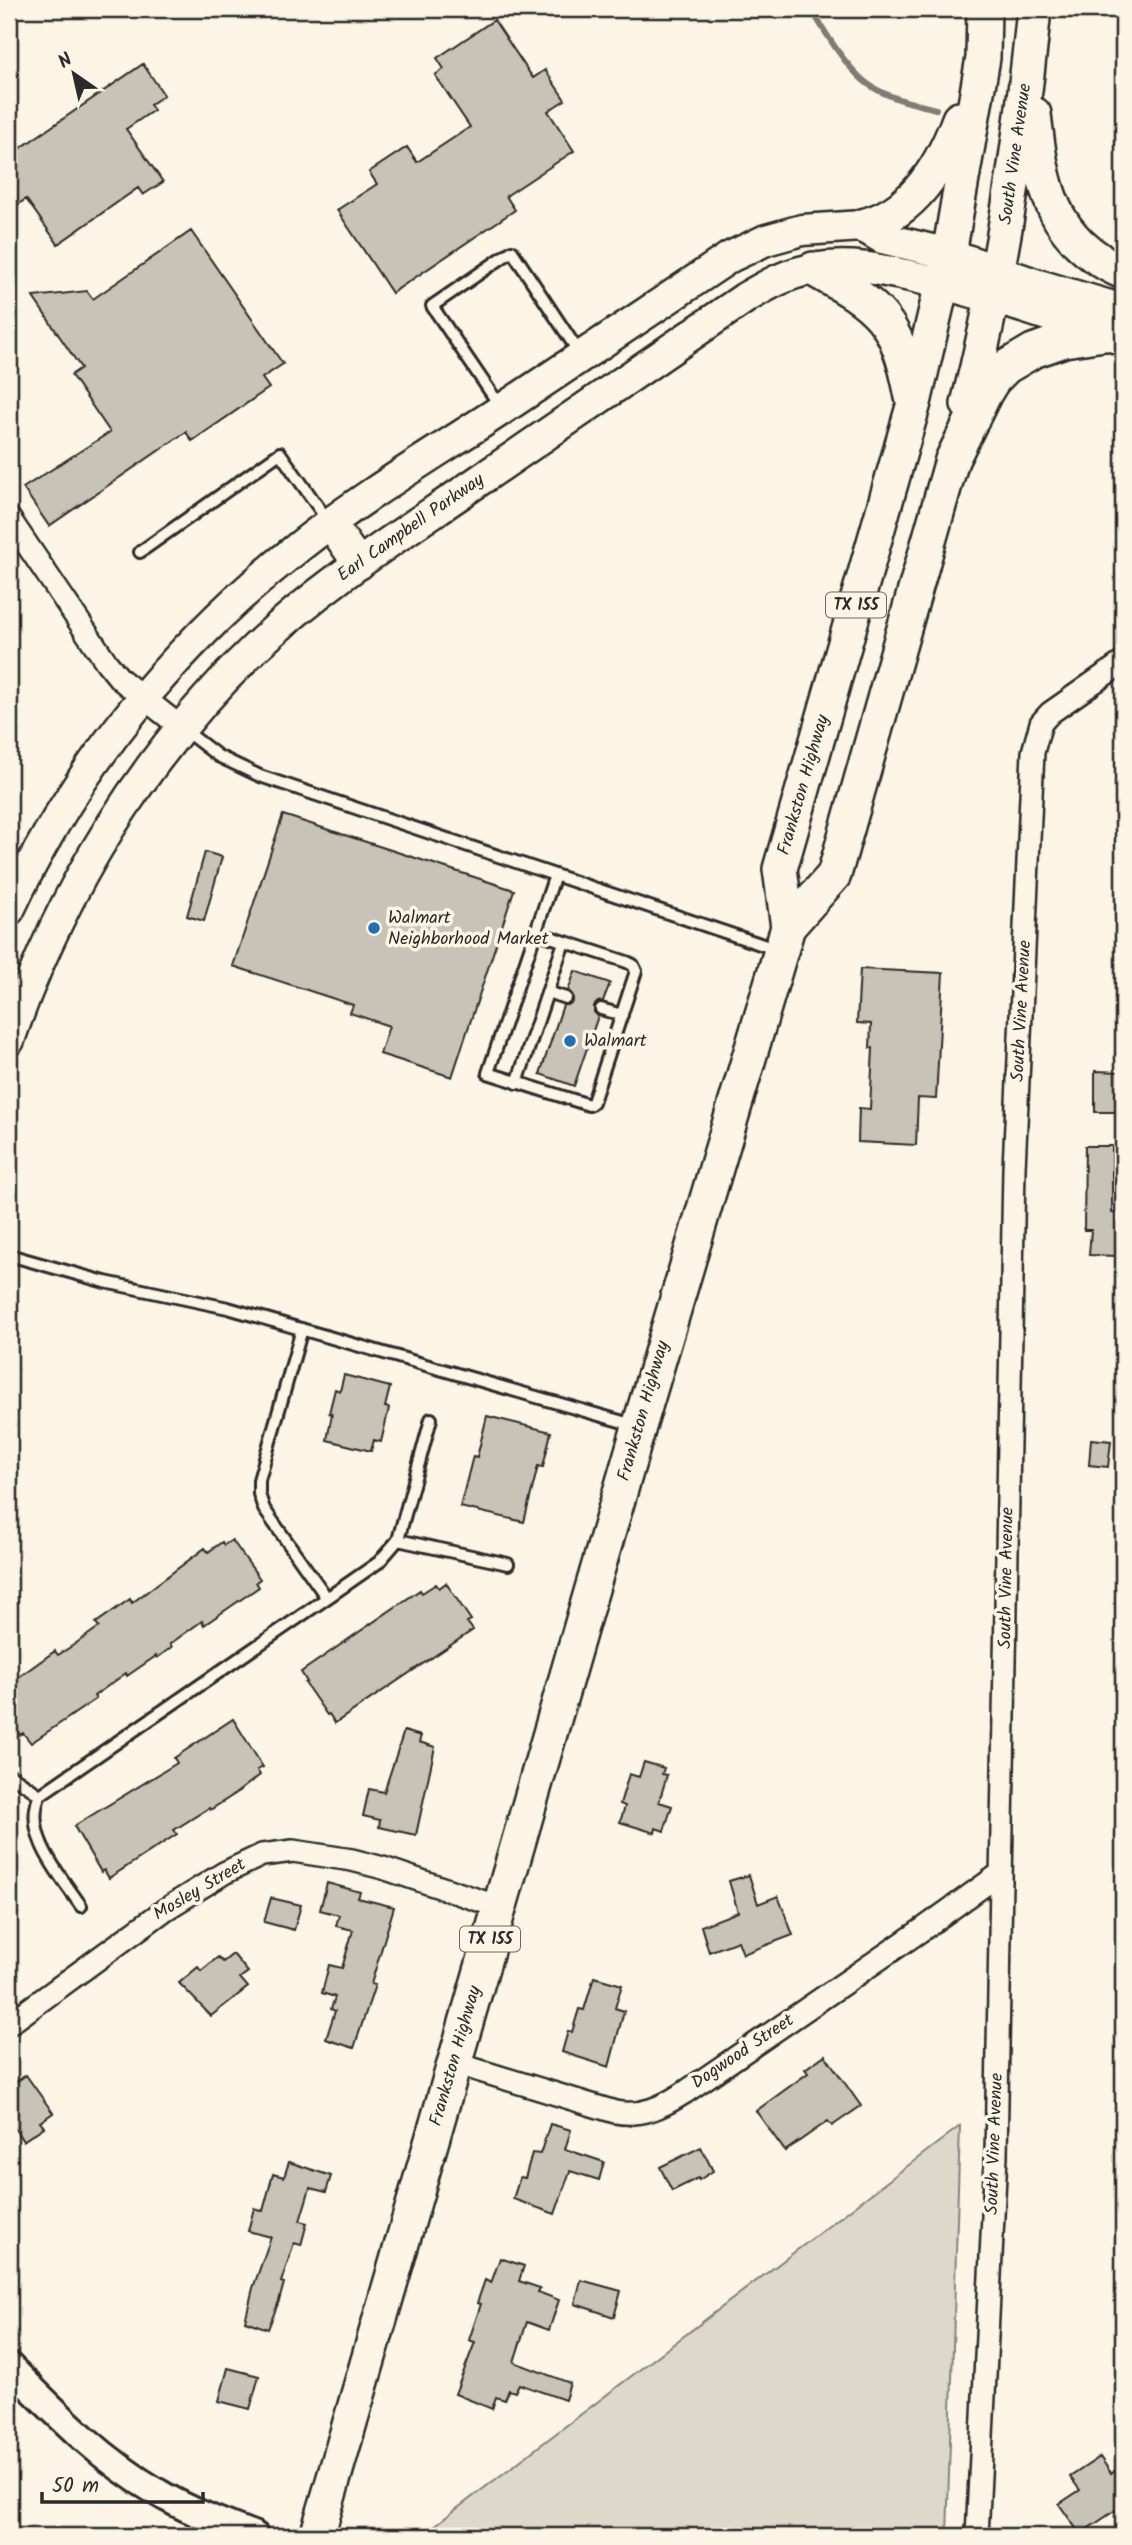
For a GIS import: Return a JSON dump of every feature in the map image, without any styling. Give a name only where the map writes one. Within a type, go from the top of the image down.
[{"type":"main road","name":"TX 155","points":[[945,269],[983,58],[984,9]]},
{"type":"main road","name":"South Vine Avenue","points":[[996,285],[1029,61],[1034,9]]},
{"type":"main road","points":[[862,226],[879,221],[903,205],[915,196],[932,175],[947,150],[983,58]]},
{"type":"main road","points":[[1029,61],[1039,159],[1047,194],[1074,238],[1093,255],[1123,272]]},
{"type":"main road","name":"Earl Campbell Parkway","points":[[9,910],[57,818],[81,780],[142,697],[171,664],[236,600],[330,523],[730,257],[749,247],[802,230],[862,226],[945,269],[1117,328]]},
{"type":"main road","name":"Earl Campbell Parkway","points":[[9,1040],[37,966],[79,878],[126,802],[208,697],[257,647],[321,591],[764,286],[813,269],[852,266],[945,269]]},
{"type":"main road","points":[[813,269],[860,295],[882,317],[901,349],[914,403]]},
{"type":"main road","name":"Frankston Highway","points":[[317,2536],[639,1427],[784,939],[780,869],[914,403],[945,269]]},
{"type":"main road","name":"TX 155","points":[[784,939],[834,875],[952,460],[996,285]]},
{"type":"main road","points":[[952,460],[985,393],[1006,367],[1046,345],[1117,328]]},
{"type":"main road","points":[[582,356],[605,394]]},
{"type":"main road","points":[[502,409],[531,445]]},
{"type":"main road","points":[[456,439],[482,479]]},
{"type":"main road","points":[[330,523],[359,564]]},
{"type":"street","points":[[9,518],[120,679],[183,729]]},
{"type":"street","name":"South Vine Avenue","points":[[977,2536],[996,2156],[1014,1168],[1033,752],[1041,723],[1050,713],[1123,662]]},
{"type":"street","name":"Mosley Street","points":[[9,2024],[175,1903],[224,1873],[262,1855],[293,1851],[342,1858],[383,1868],[499,1907]]},
{"type":"street","name":"Dogwood Street","points":[[454,2063],[615,2112],[626,2114],[653,2110],[707,2078],[1001,1872]]},
{"type":"street","points":[[9,2366],[61,2418],[132,2477],[181,2505],[255,2536]]},
{"type":"lane","points":[[502,409],[432,306],[512,251],[582,356]]},
{"type":"lane","points":[[140,552],[280,453],[330,523]]},
{"type":"lane","points":[[183,729],[218,756],[260,776],[555,875],[784,939]]},
{"type":"lane","points":[[535,932],[633,965],[636,971],[593,1102],[589,1105],[488,1073],[535,932],[555,875]]},
{"type":"lane","points":[[517,1083],[564,942]]},
{"type":"lane","points":[[547,992],[566,998]]},
{"type":"lane","points":[[601,1009],[622,1015]]},
{"type":"lane","points":[[9,1255],[105,1282],[228,1308],[639,1427]]},
{"type":"lane","points":[[302,1329],[259,1480],[259,1494],[274,1524],[327,1598]]},
{"type":"lane","points":[[81,1906],[41,1844],[36,1825],[36,1804],[40,1796],[379,1562],[398,1540],[432,1419]]},
{"type":"lane","points":[[398,1540],[508,1564]]},
{"type":"lane","points":[[9,1774],[40,1796]]},
{"type":"shaded area","points":[[960,2126],[947,2536],[421,2536]]},
{"type":"building","points":[[494,20],[533,78],[545,70],[565,100],[548,111],[574,151],[506,196],[515,210],[392,293],[337,210],[377,184],[369,172],[407,147],[417,162],[470,127],[435,75],[444,69],[437,58]]},
{"type":"building","points":[[143,64],[164,95],[150,105],[154,110],[126,129],[163,182],[143,195],[138,188],[58,244],[26,199],[9,211],[9,156]]},
{"type":"building","points":[[191,231],[283,364],[262,378],[269,388],[192,441],[186,432],[49,526],[23,488],[110,432],[71,375],[81,368],[33,297],[87,291],[93,299]]},
{"type":"building","name":"Walmart Neighborhood Market","points":[[283,815],[514,890],[452,1077],[380,1054],[389,1026],[350,1013],[353,1005],[233,966]]},
{"type":"building","points":[[205,852],[222,857],[204,921],[187,916]]},
{"type":"building","points":[[860,969],[943,973],[936,1099],[918,1098],[916,1145],[858,1142],[859,1108],[870,1109],[873,1048],[870,1048],[871,1024],[857,1023]]},
{"type":"building","name":"Walmart","points":[[575,971],[610,983],[603,1001],[594,1006],[594,1012],[598,1016],[574,1086],[540,1074],[563,1005],[573,1001],[573,996],[568,991]]},
{"type":"building","points":[[1095,1071],[1123,1072],[1122,1112],[1095,1112]]},
{"type":"building","points":[[1085,1146],[1112,1146],[1112,1213],[1118,1214],[1116,1256],[1089,1255],[1091,1230],[1084,1230]]},
{"type":"building","points":[[344,1375],[390,1387],[385,1407],[389,1408],[381,1442],[374,1440],[371,1451],[327,1440],[332,1414],[329,1413],[335,1389],[340,1391]]},
{"type":"building","points":[[487,1416],[551,1432],[543,1467],[538,1466],[524,1522],[460,1507]]},
{"type":"building","points":[[1091,1439],[1111,1441],[1108,1467],[1089,1465]]},
{"type":"building","points":[[232,1540],[260,1579],[256,1582],[259,1587],[204,1625],[202,1621],[170,1644],[172,1647],[157,1658],[156,1656],[127,1676],[126,1673],[94,1696],[96,1699],[31,1743],[23,1733],[20,1735],[9,1720],[9,1684],[55,1651],[58,1655],[72,1646],[99,1627],[96,1623],[130,1599],[132,1603],[205,1548],[208,1552],[222,1542],[224,1545]]},
{"type":"building","points":[[446,1583],[471,1620],[467,1622],[473,1630],[335,1723],[305,1683],[307,1682],[301,1672],[420,1590],[422,1593],[436,1584],[439,1588]]},
{"type":"building","points":[[233,1719],[263,1767],[257,1770],[260,1775],[210,1810],[209,1808],[174,1830],[177,1834],[109,1878],[104,1870],[101,1872],[74,1826],[177,1763],[174,1758]]},
{"type":"building","points":[[404,1731],[421,1736],[419,1742],[435,1747],[416,1835],[379,1827],[380,1820],[363,1816],[369,1789],[384,1792]]},
{"type":"building","points":[[644,1762],[664,1768],[662,1774],[667,1775],[659,1802],[672,1806],[664,1831],[656,1828],[655,1833],[620,1822],[625,1806],[620,1804],[629,1774],[639,1777]]},
{"type":"building","points":[[749,1875],[758,1904],[778,1896],[793,1935],[743,1954],[738,1941],[709,1952],[701,1926],[738,1912],[729,1881]]},
{"type":"building","points":[[327,1883],[360,1892],[358,1898],[394,1907],[371,1984],[375,1985],[354,2048],[326,2039],[335,2011],[331,2009],[335,1997],[322,1993],[329,1965],[342,1968],[353,1930],[336,1926],[339,1915],[320,1910]]},
{"type":"building","points":[[271,1898],[301,1905],[294,1930],[264,1922]]},
{"type":"building","points":[[233,1954],[248,1972],[240,1978],[248,1987],[211,2016],[179,1983],[198,1967],[201,1971],[218,1957],[223,1962]]},
{"type":"building","points":[[594,1977],[622,1985],[615,2008],[624,2011],[609,2067],[562,2052],[568,2031],[572,2032],[579,2009],[584,2010]]},
{"type":"building","points":[[825,2055],[861,2106],[832,2126],[828,2121],[785,2151],[756,2111],[808,2073],[805,2069]]},
{"type":"building","points":[[26,2075],[53,2113],[40,2122],[44,2127],[23,2141],[9,2120],[9,2087]]},
{"type":"building","points":[[550,2124],[571,2130],[565,2149],[604,2162],[599,2180],[570,2171],[555,2214],[513,2199],[520,2177],[525,2178],[532,2153],[540,2154]]},
{"type":"building","points":[[701,2147],[713,2171],[672,2191],[660,2167]]},
{"type":"building","points":[[289,2162],[331,2176],[326,2192],[310,2188],[300,2221],[307,2223],[301,2245],[294,2243],[281,2282],[284,2283],[279,2301],[268,2329],[245,2321],[253,2288],[271,2237],[248,2231],[254,2208],[263,2211],[273,2174],[284,2177]]},
{"type":"building","points":[[500,2258],[524,2266],[519,2281],[540,2288],[538,2292],[559,2300],[549,2330],[527,2322],[514,2362],[570,2383],[565,2400],[519,2384],[515,2392],[509,2390],[505,2400],[496,2397],[492,2409],[455,2394],[475,2342],[469,2340],[481,2304],[477,2303],[485,2280],[491,2283]]},
{"type":"building","points":[[581,2280],[621,2291],[614,2317],[575,2304]]},
{"type":"building","points":[[228,2368],[259,2376],[250,2409],[219,2401]]},
{"type":"building","points":[[1100,2457],[1111,2473],[1123,2465],[1123,2505],[1080,2534],[1059,2504],[1080,2490],[1070,2477]]},
{"type":"waterway","points":[[811,9],[842,56],[864,81],[889,95],[936,109]]},
{"type":"place","name":"Walmart Neighborhood Market","points":[[374,928]]},
{"type":"place","name":"Walmart","points":[[570,1041]]}]
